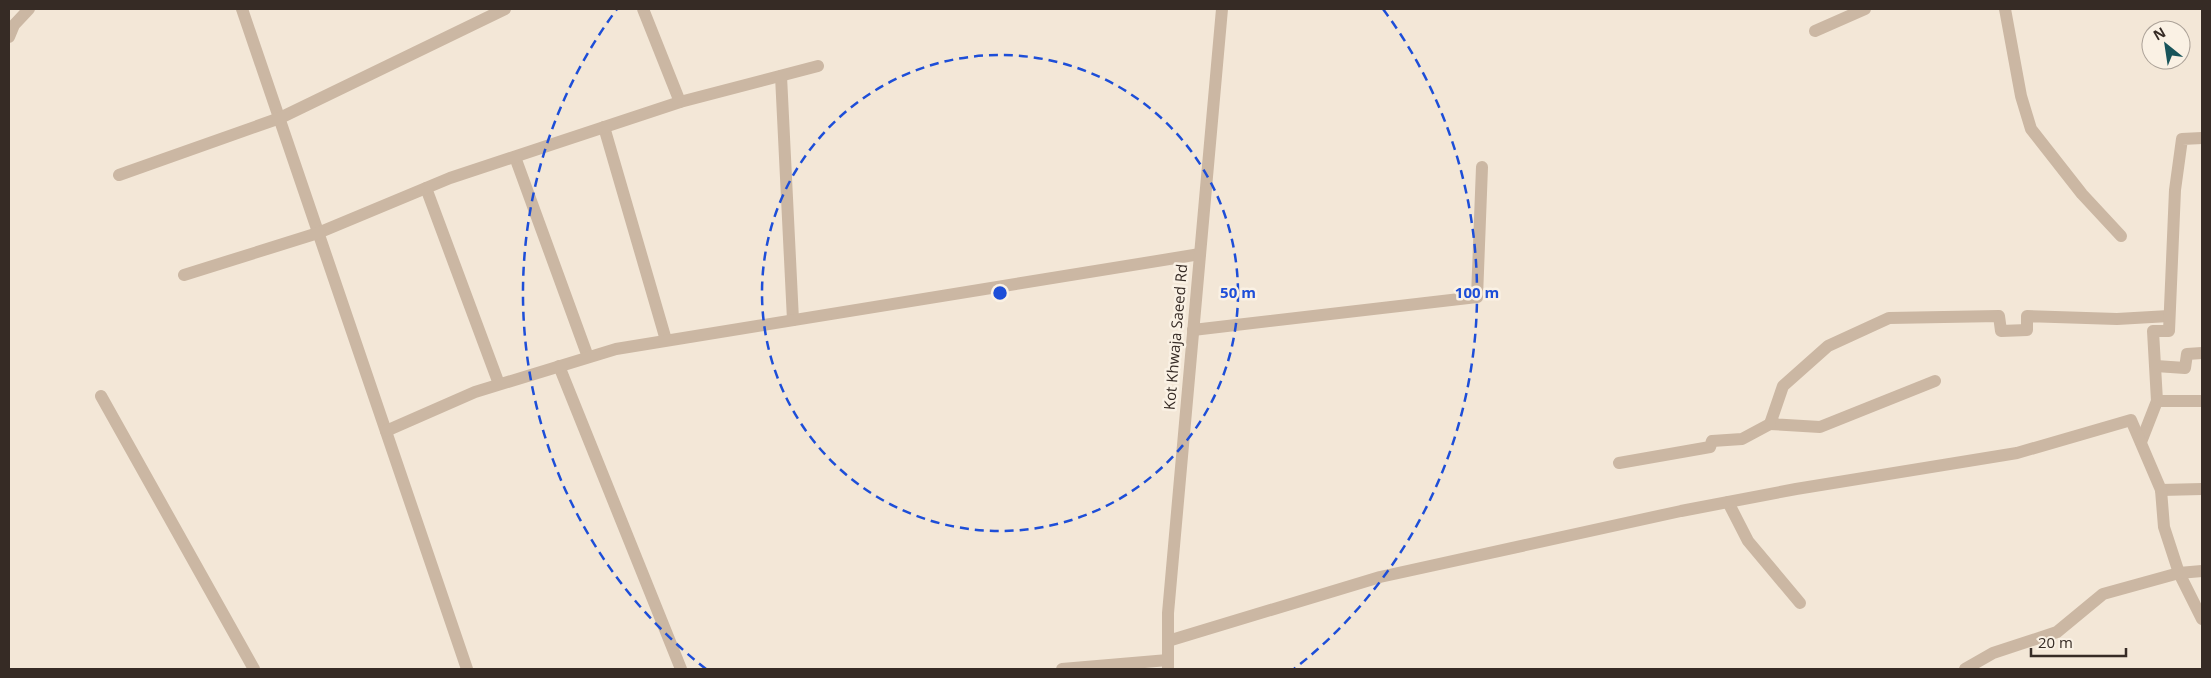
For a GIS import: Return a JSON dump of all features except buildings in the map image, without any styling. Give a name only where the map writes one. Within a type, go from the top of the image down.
[{"type":"street","points":[[9,37],[14,25],[29,9]]},
{"type":"street","points":[[242,9],[467,669]]},
{"type":"street","points":[[119,175],[280,118],[505,9]]},
{"type":"street","points":[[643,9],[680,102]]},
{"type":"street","name":"Kot Khwaja Saeed Rd","points":[[1168,665],[1168,614],[1222,9]]},
{"type":"street","points":[[1815,31],[1865,9]]},
{"type":"street","points":[[2005,9],[2021,96],[2031,129],[2082,194],[2121,236]]},
{"type":"street","points":[[184,275],[318,232],[450,178],[604,127],[680,102],[818,66]]},
{"type":"street","points":[[781,76],[793,320]]},
{"type":"street","points":[[604,127],[666,340]]},
{"type":"street","points":[[2141,442],[2158,401],[2153,330],[2169,331],[2175,190],[2182,140],[2202,138]]},
{"type":"street","points":[[515,157],[588,357]]},
{"type":"street","points":[[1193,330],[1477,298],[1482,167]]},
{"type":"street","points":[[426,188],[499,384]]},
{"type":"street","points":[[386,431],[475,392],[616,348],[1200,254]]},
{"type":"street","points":[[1770,424],[1783,386],[1828,346],[1889,318],[1999,316],[2001,331],[2027,330],[2027,316],[2118,319],[2170,316]]},
{"type":"street","points":[[2156,366],[2185,368],[2186,354],[2202,353]]},
{"type":"street","points":[[560,366],[681,669]]},
{"type":"street","points":[[1619,463],[1710,447],[1712,440],[1742,439],[1770,424],[1820,427],[1935,382]]},
{"type":"street","points":[[101,396],[254,669]]},
{"type":"street","points":[[2158,401],[2202,401]]},
{"type":"street","points":[[1168,641],[1380,577],[1728,502],[2017,453],[2131,420],[2161,490],[2164,528],[2179,573],[2202,619]]},
{"type":"street","points":[[2161,490],[2202,489]]},
{"type":"street","points":[[1728,502],[1748,541],[1800,603]]},
{"type":"street","points":[[1965,669],[1992,654],[2057,632],[2102,594],[2179,573],[2202,571]]},
{"type":"street","points":[[1062,669],[1168,665]]}]
